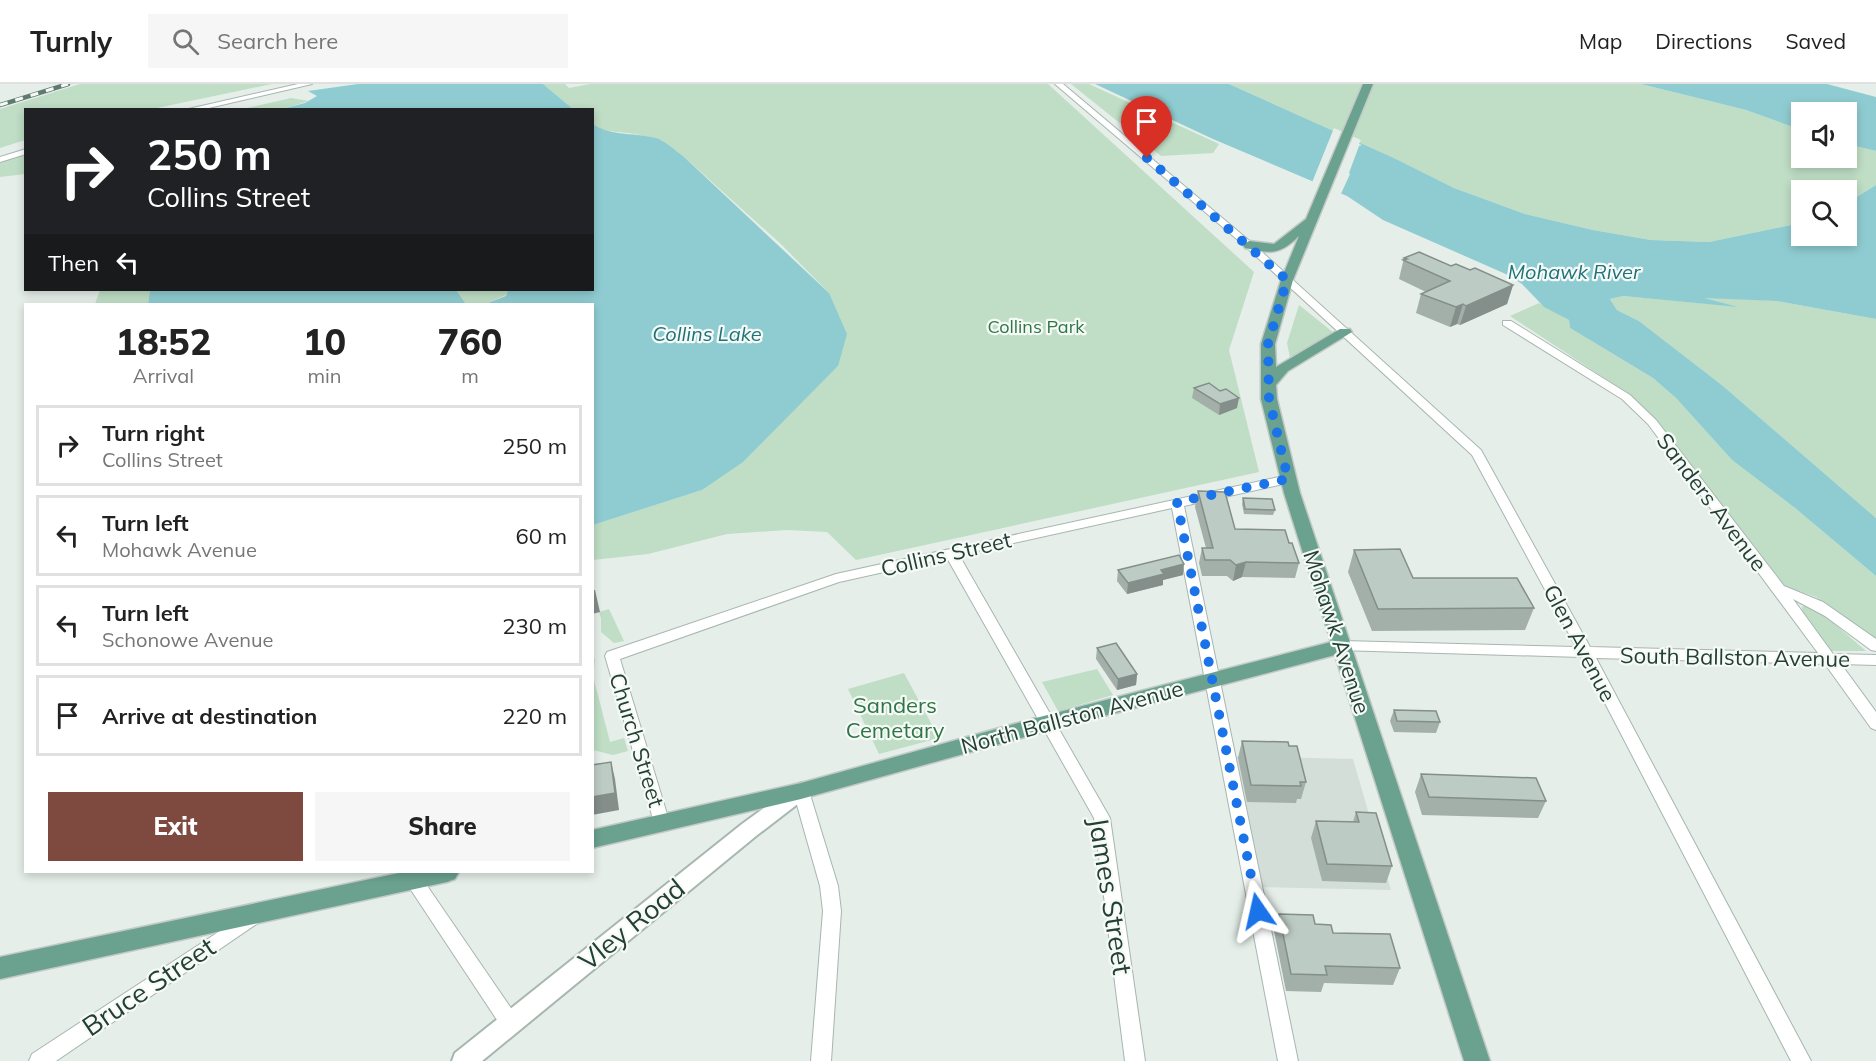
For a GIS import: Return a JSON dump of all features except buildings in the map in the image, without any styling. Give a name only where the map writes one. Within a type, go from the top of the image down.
[{"type":"main road","name":"Mohawk Avenue","points":[[1368,84],[1287,280],[1268,344],[1269,399],[1288,479],[1477,1061]]},
{"type":"main road","points":[[1249,245],[1262,249],[1278,248],[1291,239],[1298,228],[1314,219]]},
{"type":"main road","points":[[1269,384],[1283,368],[1345,332]]},
{"type":"main road","name":"North Ballston Avenue","points":[[594,839],[801,791],[1342,646]]},
{"type":"main road","points":[[0,968],[442,873]]},
{"type":"street","points":[[196,108],[308,84]]},
{"type":"street","name":"Glen Avenue","points":[[1059,84],[1249,245],[1477,453],[1586,653],[1802,1061]]},
{"type":"street","points":[[0,160],[24,152]]},
{"type":"street","name":"Sanders Avenue","points":[[1507,323],[1633,403],[1652,423],[1779,590],[1876,724]]},
{"type":"street","name":"Collins Street","points":[[612,656],[836,579],[1288,479]]},
{"type":"street","points":[[1177,502],[1288,1061]]},
{"type":"street","name":"James Street","points":[[951,552],[1102,819],[1135,1061]]},
{"type":"street","points":[[1779,590],[1800,595],[1820,606],[1876,646]]},
{"type":"street","name":"South Ballston Avenue","points":[[1342,646],[1876,660]]},
{"type":"street","name":"Church Street","points":[[612,656],[662,824]]},
{"type":"street","points":[[801,791],[829,886],[832,911],[821,1061]]},
{"type":"street","name":"Vley Road","points":[[464,1061],[749,830],[801,791]]},
{"type":"street","points":[[413,879],[510,1023]]},
{"type":"street","name":"Bruce Street","points":[[39,1061],[258,914]]},
{"type":"shaded area","points":[[1231,756],[1353,759],[1391,890],[1258,887]]},
{"type":"green space","points":[[80,84],[272,84],[157,108],[24,108],[24,140],[0,148],[0,109]]},
{"type":"green space","name":"Collins Park","points":[[543,84],[565,84],[569,88],[590,84],[1048,84],[1254,272],[1229,350],[1259,472],[856,560],[827,532],[787,530],[727,534],[648,554],[594,560],[594,525],[702,490],[794,409],[838,366],[829,293],[783,246],[683,156],[661,140],[636,134],[601,130],[594,125],[594,108],[572,108]]},
{"type":"green space","points":[[1071,84],[1089,84],[1219,144],[1213,153],[1161,156]]},
{"type":"green space","points":[[1229,84],[1641,84],[1746,110],[1791,126],[1791,168],[1857,168],[1857,146],[1876,151],[1876,185],[1857,197],[1857,180],[1791,180],[1791,225],[1709,242],[1651,240],[1593,230],[1525,214],[1454,188],[1394,158]]},
{"type":"green space","points":[[291,98],[309,101],[285,108],[247,108]]},
{"type":"green space","points":[[24,154],[24,174],[0,177],[0,163]]},
{"type":"green space","points":[[100,291],[150,291],[148,303],[95,303]]},
{"type":"green space","points":[[457,291],[508,291],[506,295],[487,303],[465,303]]},
{"type":"green space","points":[[1623,296],[1733,306],[1703,297],[1776,301],[1876,319],[1876,518],[1723,386],[1639,321],[1617,310],[1610,299]]},
{"type":"green space","points":[[1539,303],[1569,320],[1570,328],[1653,378],[1676,398],[1732,460],[1795,508],[1876,576],[1876,640],[1816,597],[1782,585],[1656,419],[1630,395],[1510,316]]},
{"type":"green space","points":[[1299,305],[1334,333],[1290,358],[1287,343]]},
{"type":"green space","points":[[1806,605],[1822,613],[1866,651],[1830,651],[1802,612],[1802,607]]},
{"type":"green space","points":[[609,609],[624,641],[614,643],[601,632],[599,612]]},
{"type":"green space","points":[[1097,669],[1113,695],[1058,711],[1042,682]]},
{"type":"green space","name":"Sanders Cemetary","points":[[904,673],[939,738],[879,754],[848,689]]},
{"type":"green space","points":[[594,680],[610,742],[624,738],[628,751],[613,755],[594,750]]},
{"type":"water","points":[[358,84],[543,84],[572,108],[286,108],[305,103],[317,96],[308,91]]},
{"type":"water","name":"Mohawk River","points":[[1095,84],[1229,84],[1394,158],[1454,188],[1525,214],[1593,230],[1651,240],[1709,242],[1791,225],[1791,246],[1857,246],[1857,197],[1876,185],[1876,319],[1776,301],[1705,298],[1738,307],[1623,296],[1610,299],[1617,310],[1639,321],[1723,386],[1876,518],[1876,576],[1795,508],[1732,460],[1676,398],[1653,378],[1570,328],[1569,320],[1544,307],[1522,284],[1508,275],[1383,220],[1347,196],[1213,139]]},
{"type":"water","points":[[1641,84],[1827,84],[1876,97],[1876,151],[1857,146],[1857,102],[1791,102],[1791,126],[1746,110]]},
{"type":"water","name":"Collins Lake","points":[[594,125],[616,133],[659,139],[683,156],[829,293],[847,334],[838,366],[743,462],[702,490],[594,525],[594,303],[488,303],[506,296],[508,291],[594,291]]},
{"type":"water","points":[[150,291],[457,291],[465,303],[148,303]]},
{"type":"pier","points":[[1334,128],[1361,140],[1359,144],[1362,145],[1359,146],[1340,196],[1311,185]]},
{"type":"railway","points":[[0,105],[68,84]]},
{"type":"route","points":[[1147,158],[1287,280],[1268,344],[1269,399],[1288,479],[1177,502],[1258,911]]}]
